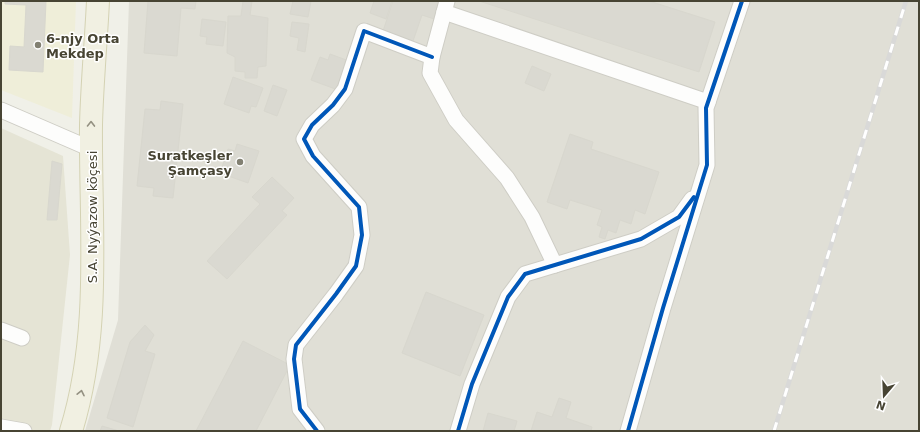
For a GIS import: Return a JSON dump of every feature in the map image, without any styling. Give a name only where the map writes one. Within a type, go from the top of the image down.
[{"type":"main road","name":"S.A. Nyýazow köçesi","points":[[71,431],[83,382],[89,344],[93,281],[91,124],[98,1]]},
{"type":"street","points":[[628,431],[663,308],[707,165],[706,108],[742,1]]},
{"type":"street","points":[[555,265],[532,217],[507,178],[456,120],[430,73],[432,57],[446,7],[708,102]]},
{"type":"street","points":[[317,431],[300,409],[294,359],[296,345],[356,266],[362,235],[359,206],[312,156],[304,139],[312,125],[332,105],[345,89],[364,31],[432,57]]},
{"type":"street","points":[[1,110],[91,149]]},
{"type":"street","points":[[458,431],[472,384],[508,297],[525,274],[641,239],[679,217],[698,192]]},
{"type":"street","points":[[1,330],[22,338]]},
{"type":"street","points":[[1,427],[24,431]]},
{"type":"shaded area","name":"6-njy Orta Mekdep","points":[[1,1],[76,1],[72,118],[1,90]]},
{"type":"shaded area","points":[[129,1],[919,1],[919,431],[85,431],[118,320]]},
{"type":"shaded area","points":[[1,128],[63,156],[70,255],[52,425],[50,431],[1,431]]},
{"type":"building","points":[[5,1],[46,1],[43,72],[9,70],[10,46],[24,47],[26,5],[5,4]]},
{"type":"building","points":[[148,1],[196,1],[195,9],[181,8],[177,56],[144,53]]},
{"type":"building","points":[[243,1],[252,1],[250,15],[268,18],[266,66],[258,67],[257,78],[245,78],[245,72],[235,71],[235,57],[227,53],[228,16],[241,16]]},
{"type":"building","points":[[293,1],[311,1],[308,17],[290,14]]},
{"type":"building","points":[[374,1],[392,1],[386,19],[370,13]]},
{"type":"building","points":[[393,1],[440,1],[434,19],[422,15],[413,41],[383,31]]},
{"type":"building","points":[[479,1],[649,1],[715,22],[699,72]]},
{"type":"building","points":[[202,19],[226,22],[223,46],[206,44],[207,37],[200,36]]},
{"type":"building","points":[[292,22],[309,24],[305,52],[297,50],[299,38],[290,36]]},
{"type":"building","points":[[330,54],[349,61],[338,90],[311,80],[320,57],[328,60]]},
{"type":"building","points":[[532,66],[551,74],[544,91],[525,83]]},
{"type":"building","points":[[233,77],[263,88],[256,107],[251,106],[249,113],[224,104]]},
{"type":"building","points":[[273,85],[287,90],[277,116],[264,111]]},
{"type":"building","points":[[161,101],[183,104],[173,198],[153,196],[154,188],[137,186],[145,109],[160,110]]},
{"type":"building","points":[[570,134],[593,142],[591,149],[659,172],[645,214],[635,210],[631,224],[620,220],[616,233],[608,230],[605,239],[599,237],[602,227],[597,225],[602,210],[570,200],[567,209],[547,202]]},
{"type":"building","name":"Suratkeşler Şamçasy","points":[[237,144],[259,151],[248,183],[220,173],[228,149],[235,151]]},
{"type":"building","points":[[52,161],[62,164],[57,220],[47,220]]},
{"type":"building","points":[[272,177],[294,198],[282,211],[287,215],[227,279],[207,261],[260,204],[252,197]]},
{"type":"building","points":[[426,292],[484,315],[460,376],[402,353]]},
{"type":"building","points":[[145,325],[154,335],[145,351],[155,354],[133,427],[107,418],[130,342]]},
{"type":"building","points":[[243,341],[290,365],[256,431],[196,431]]},
{"type":"building","points":[[559,398],[571,402],[566,418],[592,427],[591,431],[531,431],[537,412],[552,417]]},
{"type":"building","points":[[488,413],[517,421],[514,431],[483,431]]},
{"type":"building","points":[[102,426],[119,431],[100,431]]},
{"type":"railway","points":[[774,431],[906,1]]},
{"type":"cycle path","points":[[628,431],[663,308],[707,165],[706,108],[742,1]]},
{"type":"cycle path","points":[[317,431],[300,409],[294,359],[296,345],[356,266],[362,235],[359,207],[313,156],[304,139],[312,125],[333,105],[345,89],[364,31],[432,57]]},
{"type":"cycle path","points":[[458,431],[472,384],[508,297],[525,274],[641,239],[679,217],[694,197]]},
{"type":"place","name":"6-njy Orta Mekdep","points":[[38,45]]},
{"type":"place","name":"Suratkeşler Şamçasy","points":[[240,162]]}]
